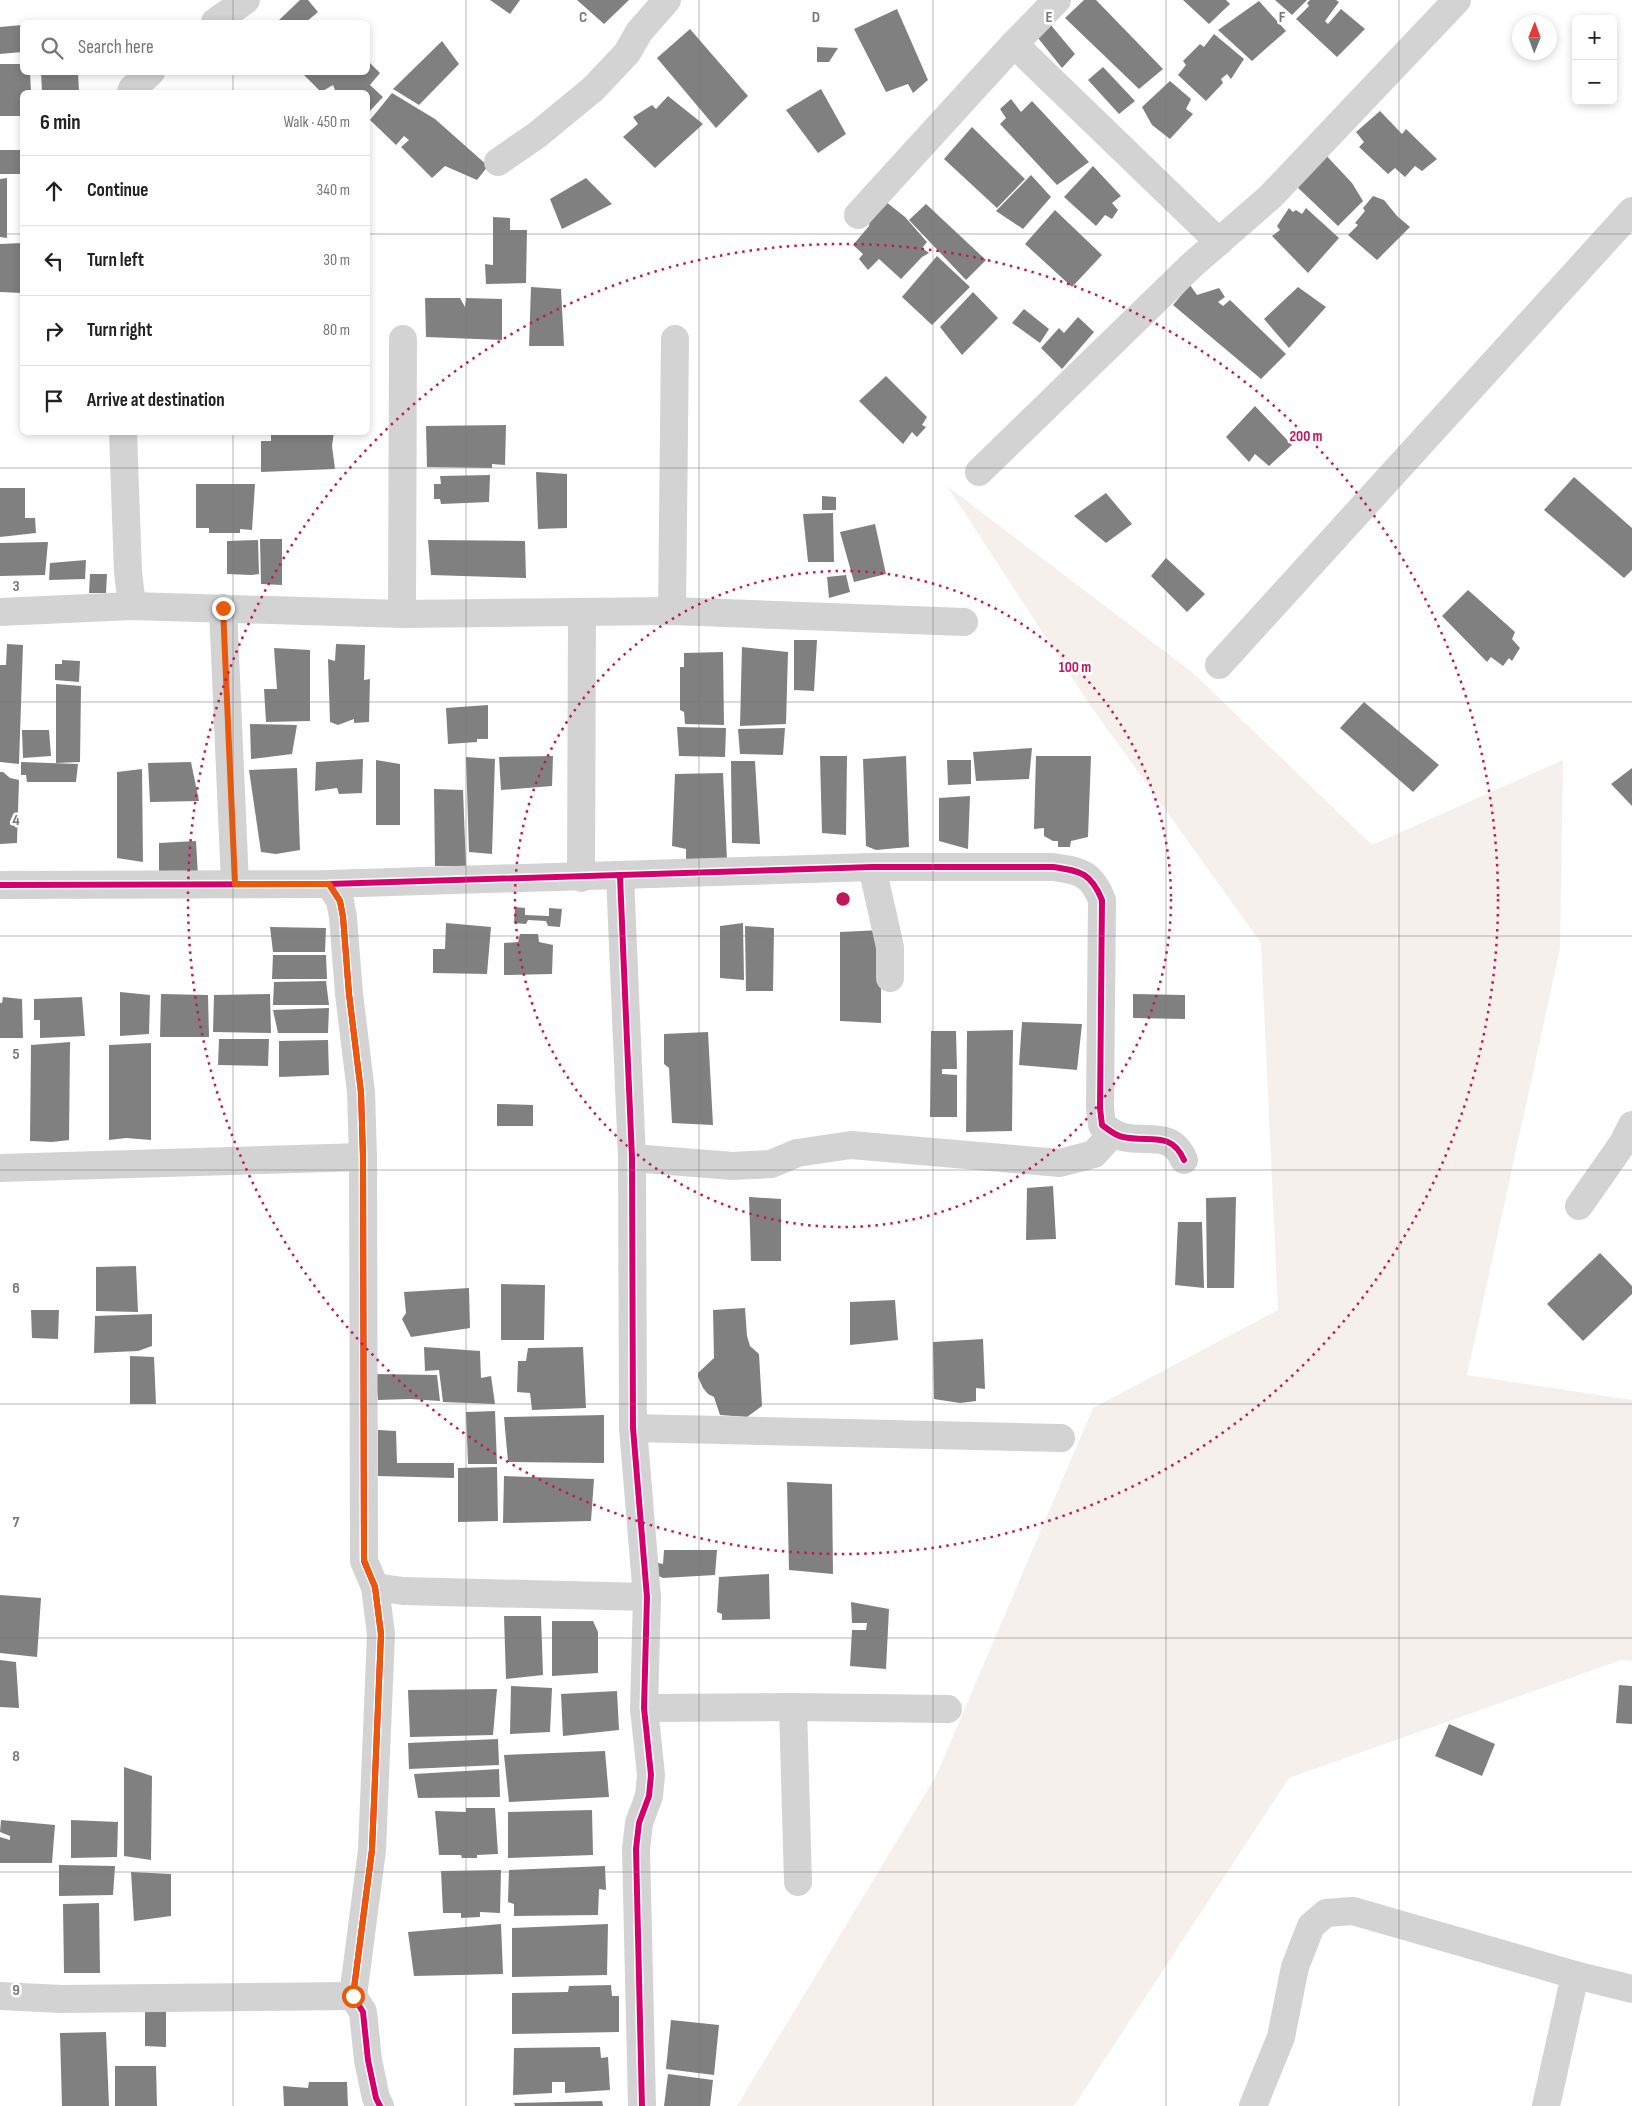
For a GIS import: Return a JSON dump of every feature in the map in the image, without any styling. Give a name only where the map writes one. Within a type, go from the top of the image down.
[{"type":"street","points":[[218,20],[246,0]]},
{"type":"street","points":[[498,162],[537,135],[593,90],[627,54],[639,32],[668,0]]},
{"type":"street","points":[[858,216],[1014,44],[1057,0]]},
{"type":"street","points":[[979,472],[1218,242],[1270,196],[1457,0]]},
{"type":"street","points":[[1014,44],[1218,242]]},
{"type":"street","points":[[131,90],[148,75]]},
{"type":"street","points":[[1219,665],[1632,211]]},
{"type":"street","points":[[402,614],[403,339]]},
{"type":"street","points":[[672,611],[675,339]]},
{"type":"street","points":[[124,435],[128,572],[132,606]]},
{"type":"street","points":[[0,612],[132,606],[402,614],[672,611],[964,622]]},
{"type":"street","points":[[223,608],[235,884]]},
{"type":"street","points":[[581,878],[582,612]]},
{"type":"street","points":[[0,885],[329,884],[581,878],[872,867],[1053,866],[1076,870],[1095,882],[1102,900],[1100,1108],[1102,1125],[1114,1134],[1124,1137],[1169,1141],[1179,1148],[1184,1160]]},
{"type":"street","points":[[872,867],[890,947],[890,978]]},
{"type":"street","points":[[620,876],[632,1158],[633,1428],[647,1597],[644,1708],[651,1775],[649,1796],[639,1823],[636,1849],[642,2106]]},
{"type":"street","points":[[329,884],[340,901],[343,917],[349,994],[361,1092],[363,1157],[364,1560],[375,1587],[381,1634],[372,1850],[353,1996],[364,2012],[368,2060],[376,2098],[380,2106]]},
{"type":"street","points":[[1579,1206],[1623,1143],[1632,1125]]},
{"type":"street","points":[[632,1158],[733,1166],[771,1164],[797,1153],[851,1145],[1060,1163],[1094,1154],[1114,1134]]},
{"type":"street","points":[[0,1168],[363,1157]]},
{"type":"street","points":[[633,1428],[1061,1438]]},
{"type":"street","points":[[375,1587],[403,1591],[647,1597]]},
{"type":"street","points":[[793,1707],[798,1882]]},
{"type":"street","points":[[644,1708],[948,1709]]},
{"type":"street","points":[[1253,2106],[1281,2037],[1295,1967],[1311,1926],[1326,1913],[1353,1911],[1575,1975],[1632,1989]]},
{"type":"street","points":[[1546,2106],[1575,1975]]},
{"type":"street","points":[[0,1996],[62,1999],[353,1996]]},
{"type":"shaded area","points":[[947,486],[1192,672],[1372,845],[1563,760],[1560,949],[1467,1375],[1632,1400],[1632,1661],[1621,1660],[1289,1778],[1074,2106],[737,2106],[936,1776],[1093,1408],[1278,1310],[1261,943],[1090,705]]},
{"type":"building","points":[[300,0],[308,0],[318,12],[308,20],[279,20]]},
{"type":"building","points":[[490,0],[520,0],[510,14]]},
{"type":"building","points":[[577,0],[629,0],[604,24]]},
{"type":"building","points":[[1084,0],[1096,0],[1163,69],[1139,89],[1065,18]]},
{"type":"building","points":[[1183,0],[1226,0],[1230,4],[1209,24]]},
{"type":"building","points":[[1275,0],[1307,0],[1292,15]]},
{"type":"building","points":[[1310,0],[1336,0],[1339,2],[1325,21],[1328,24],[1341,9],[1365,29],[1337,57],[1296,19],[1309,6],[1307,3]]},
{"type":"building","points":[[1259,1],[1286,31],[1252,61],[1218,30]]},
{"type":"building","points":[[897,9],[928,80],[913,93],[908,84],[886,92],[854,29]]},
{"type":"building","points":[[1050,24],[1075,54],[1062,68],[1038,38]]},
{"type":"building","points":[[20,25],[20,52],[0,54],[0,27]]},
{"type":"building","points":[[690,29],[748,96],[716,128],[657,58]]},
{"type":"building","points":[[1214,34],[1244,59],[1231,79],[1227,74],[1221,79],[1223,83],[1206,101],[1178,75],[1186,65],[1183,61],[1200,44],[1204,47]]},
{"type":"building","points":[[442,41],[459,64],[419,105],[393,89]]},
{"type":"building","points":[[817,47],[838,48],[829,62],[817,62]]},
{"type":"building","points":[[370,63],[380,73],[370,85],[383,97],[370,111],[370,90],[335,90],[333,85],[324,90],[319,90],[304,75],[370,75]]},
{"type":"building","points":[[0,64],[20,64],[20,75],[30,75],[31,90],[20,90],[20,116],[0,116]]},
{"type":"building","points":[[1103,67],[1135,101],[1119,114],[1088,80]]},
{"type":"building","points":[[41,75],[78,75],[79,90],[42,90]]},
{"type":"building","points":[[1170,81],[1191,99],[1186,109],[1193,114],[1170,139],[1152,125],[1142,107]]},
{"type":"building","points":[[821,89],[846,134],[818,153],[786,110]]},
{"type":"building","points":[[392,93],[435,119],[488,166],[477,180],[445,166],[432,178],[401,147],[409,140],[404,136],[396,145],[370,120]]},
{"type":"building","points":[[668,96],[703,124],[655,168],[623,137],[638,124],[633,117],[652,105],[656,109]]},
{"type":"building","points":[[1011,99],[1021,112],[1032,101],[1089,162],[1057,185],[1000,124],[1006,118],[1000,109]]},
{"type":"building","points":[[1380,111],[1402,134],[1406,129],[1437,159],[1422,171],[1415,166],[1405,177],[1395,168],[1388,174],[1359,147],[1364,142],[1356,132]]},
{"type":"building","points":[[972,127],[1025,179],[997,208],[944,159]]},
{"type":"building","points":[[0,150],[20,150],[20,174],[0,174]]},
{"type":"building","points":[[1322,151],[1352,183],[1363,201],[1338,226],[1292,182]]},
{"type":"building","points":[[1093,166],[1121,196],[1112,203],[1118,210],[1112,219],[1105,215],[1096,226],[1064,197]]},
{"type":"building","points":[[1031,175],[1051,197],[1023,229],[996,211]]},
{"type":"building","points":[[7,178],[7,238],[0,237],[0,179]]},
{"type":"building","points":[[586,178],[612,204],[562,229],[550,199]]},
{"type":"building","points":[[1373,196],[1384,200],[1397,216],[1410,227],[1377,260],[1348,235],[1358,225],[1355,223],[1365,211],[1363,208]]},
{"type":"building","points":[[885,201],[905,217],[927,242],[922,248],[929,253],[922,257],[901,279],[879,259],[868,270],[859,259],[863,254],[853,245],[869,226],[870,217]]},
{"type":"building","points":[[926,204],[986,260],[966,280],[909,220]]},
{"type":"building","points":[[1289,208],[1293,212],[1296,210],[1302,214],[1306,208],[1339,238],[1308,273],[1272,236],[1280,230],[1277,226]]},
{"type":"building","points":[[1055,210],[1102,255],[1072,287],[1025,244]]},
{"type":"building","points":[[493,217],[510,218],[510,230],[527,230],[526,283],[486,284],[485,264],[493,265]]},
{"type":"building","points":[[20,243],[20,293],[0,292],[0,244]]},
{"type":"building","points":[[937,256],[970,287],[932,325],[902,297]]},
{"type":"building","points":[[1190,285],[1197,295],[1219,288],[1225,297],[1218,302],[1223,306],[1230,300],[1286,354],[1261,379],[1173,305]]},
{"type":"building","points":[[531,287],[561,289],[564,346],[529,346]]},
{"type":"building","points":[[1298,287],[1326,307],[1289,348],[1264,319]]},
{"type":"building","points":[[973,292],[998,318],[962,355],[940,327]]},
{"type":"building","points":[[425,298],[460,298],[465,307],[466,298],[502,299],[502,340],[426,337]]},
{"type":"building","points":[[1024,309],[1049,329],[1040,343],[1012,323]]},
{"type":"building","points":[[1078,317],[1094,332],[1062,369],[1041,348],[1059,328],[1064,333]]},
{"type":"building","points":[[886,376],[927,417],[922,425],[926,427],[917,437],[912,432],[903,444],[859,401]]},
{"type":"building","points":[[1255,406],[1292,445],[1269,466],[1255,454],[1249,462],[1226,437]]},
{"type":"building","points":[[506,425],[505,465],[492,464],[492,468],[427,467],[426,426]]},
{"type":"building","points":[[271,435],[334,435],[332,446],[335,469],[261,472],[261,441],[271,441]]},
{"type":"building","points":[[536,472],[567,474],[567,528],[538,529]]},
{"type":"building","points":[[490,475],[489,502],[441,504],[440,499],[434,499],[434,484],[441,484],[440,476]]},
{"type":"building","points":[[1574,477],[1632,528],[1632,570],[1624,578],[1544,510]]},
{"type":"building","points":[[196,484],[255,484],[252,530],[240,529],[240,533],[209,533],[209,528],[196,528]]},
{"type":"building","points":[[0,488],[25,488],[25,518],[35,518],[36,533],[0,537]]},
{"type":"building","points":[[1106,493],[1132,524],[1106,543],[1074,516]]},
{"type":"building","points":[[822,496],[836,497],[836,510],[822,510]]},
{"type":"building","points":[[833,513],[834,562],[808,562],[803,514]]},
{"type":"building","points":[[875,524],[886,574],[854,582],[840,532]]},
{"type":"building","points":[[260,539],[282,539],[282,585],[261,584]]},
{"type":"building","points":[[258,540],[259,574],[227,574],[227,541]]},
{"type":"building","points":[[428,540],[525,541],[526,578],[431,575]]},
{"type":"building","points":[[48,542],[45,575],[0,576],[0,543]]},
{"type":"building","points":[[1166,558],[1205,594],[1187,612],[1151,576]]},
{"type":"building","points":[[86,560],[85,579],[49,580],[50,563]]},
{"type":"building","points":[[90,574],[107,574],[106,593],[89,593]]},
{"type":"building","points":[[846,575],[850,592],[829,598],[827,577]]},
{"type":"building","points":[[1468,590],[1515,632],[1512,639],[1520,648],[1512,661],[1509,658],[1503,666],[1491,657],[1487,662],[1442,616]]},
{"type":"building","points":[[794,640],[817,640],[814,691],[794,690]]},
{"type":"building","points":[[7,644],[23,645],[19,764],[0,762],[0,665],[6,665]]},
{"type":"building","points":[[336,644],[365,645],[364,680],[370,679],[369,722],[354,723],[354,719],[338,725],[330,722],[328,659],[335,661]]},
{"type":"building","points":[[742,647],[788,652],[786,724],[740,726]]},
{"type":"building","points":[[274,648],[310,650],[310,721],[266,722],[264,689],[277,689]]},
{"type":"building","points":[[723,652],[724,725],[685,724],[684,712],[680,710],[680,667],[684,667],[684,653]]},
{"type":"building","points":[[62,660],[80,661],[79,682],[55,680],[55,664],[62,664]]},
{"type":"building","points":[[56,684],[81,686],[80,762],[56,763]]},
{"type":"building","points":[[1364,702],[1439,765],[1413,792],[1340,728]]},
{"type":"building","points":[[488,705],[488,739],[477,739],[477,742],[448,744],[446,708]]},
{"type":"building","points":[[250,724],[297,725],[292,754],[251,759]]},
{"type":"building","points":[[677,727],[726,728],[725,757],[679,756]]},
{"type":"building","points":[[785,728],[783,755],[740,754],[738,729]]},
{"type":"building","points":[[22,730],[49,730],[51,756],[23,758]]},
{"type":"building","points":[[1032,748],[1029,779],[976,781],[973,752]]},
{"type":"building","points":[[553,756],[552,786],[501,790],[499,757]]},
{"type":"building","points":[[820,756],[847,756],[846,835],[822,833]]},
{"type":"building","points":[[906,756],[909,847],[876,850],[866,846],[863,759]]},
{"type":"building","points":[[1036,756],[1091,756],[1088,837],[1071,841],[1070,847],[1058,847],[1058,841],[1053,841],[1044,836],[1044,828],[1034,829]]},
{"type":"building","points":[[466,757],[495,759],[492,854],[469,852]]},
{"type":"building","points":[[363,759],[362,793],[339,794],[337,788],[315,791],[316,762]]},
{"type":"building","points":[[376,760],[400,764],[400,825],[376,825]]},
{"type":"building","points":[[947,760],[971,760],[971,784],[948,785]]},
{"type":"building","points":[[731,761],[755,761],[760,844],[732,843]]},
{"type":"building","points":[[21,762],[78,764],[76,782],[27,782],[26,775],[21,775]]},
{"type":"building","points":[[191,762],[199,801],[150,802],[148,763]]},
{"type":"building","points":[[297,768],[300,850],[276,854],[261,852],[249,770]]},
{"type":"building","points":[[1632,768],[1632,806],[1611,784]]},
{"type":"building","points":[[142,769],[143,862],[117,858],[117,772]]},
{"type":"building","points":[[0,772],[3,772],[10,778],[19,780],[17,843],[0,844]]},
{"type":"building","points":[[723,773],[727,860],[686,862],[686,849],[672,846],[675,774]]},
{"type":"building","points":[[434,789],[463,790],[466,866],[435,866]]},
{"type":"building","points":[[970,796],[968,849],[939,841],[939,798]]},
{"type":"building","points":[[196,841],[198,876],[159,878],[159,843]]},
{"type":"building","points":[[515,907],[525,908],[525,915],[549,916],[549,908],[562,909],[560,927],[548,926],[546,921],[528,920],[526,924],[514,923]]},
{"type":"building","points":[[446,923],[491,927],[487,974],[433,973],[433,949],[445,949]]},
{"type":"building","points":[[743,923],[744,980],[720,978],[720,926]]},
{"type":"building","points":[[745,926],[774,928],[773,991],[746,991]]},
{"type":"building","points":[[270,927],[326,928],[325,952],[273,952]]},
{"type":"building","points":[[881,930],[881,1023],[840,1021],[840,932]]},
{"type":"building","points":[[520,934],[538,934],[539,942],[553,945],[552,974],[504,975],[504,943],[518,942]]},
{"type":"building","points":[[273,955],[326,955],[327,979],[272,979]]},
{"type":"building","points":[[326,981],[329,1005],[273,1005],[274,982]]},
{"type":"building","points":[[120,992],[150,995],[149,1034],[120,1036]]},
{"type":"building","points":[[161,994],[208,995],[209,1037],[160,1037]]},
{"type":"building","points":[[270,994],[271,1033],[213,1032],[214,995]]},
{"type":"building","points":[[1133,994],[1185,995],[1185,1019],[1133,1018]]},
{"type":"building","points":[[3,997],[22,999],[23,1038],[0,1038],[0,1003],[2,1003]]},
{"type":"building","points":[[82,997],[85,1036],[40,1038],[40,1020],[34,1020],[34,999]]},
{"type":"building","points":[[329,1008],[328,1033],[278,1033],[273,1010]]},
{"type":"building","points":[[1022,1022],[1082,1024],[1077,1070],[1019,1065]]},
{"type":"building","points":[[1013,1030],[1012,1131],[966,1132],[967,1031]]},
{"type":"building","points":[[931,1031],[956,1031],[957,1069],[942,1069],[942,1074],[957,1075],[957,1117],[930,1117]]},
{"type":"building","points":[[708,1032],[713,1125],[672,1123],[669,1068],[664,1064],[664,1034]]},
{"type":"building","points":[[219,1039],[269,1039],[268,1066],[218,1065]]},
{"type":"building","points":[[328,1040],[329,1075],[279,1077],[279,1041]]},
{"type":"building","points":[[70,1042],[69,1140],[52,1142],[30,1141],[31,1045]]},
{"type":"building","points":[[151,1043],[151,1140],[126,1138],[109,1140],[109,1045]]},
{"type":"building","points":[[497,1104],[533,1105],[533,1126],[497,1126]]},
{"type":"building","points":[[1053,1186],[1056,1239],[1026,1240],[1027,1188]]},
{"type":"building","points":[[749,1197],[781,1199],[781,1261],[751,1261]]},
{"type":"building","points":[[1236,1197],[1234,1288],[1207,1288],[1206,1198]]},
{"type":"building","points":[[1178,1222],[1202,1222],[1204,1288],[1175,1285]]},
{"type":"building","points":[[1600,1253],[1632,1286],[1632,1294],[1583,1341],[1547,1304]]},
{"type":"building","points":[[136,1266],[138,1312],[96,1311],[96,1267]]},
{"type":"building","points":[[501,1284],[545,1285],[544,1340],[501,1340]]},
{"type":"building","points":[[469,1288],[470,1328],[411,1337],[402,1319],[406,1313],[404,1292]]},
{"type":"building","points":[[895,1300],[898,1340],[850,1345],[850,1302]]},
{"type":"building","points":[[745,1308],[747,1336],[750,1346],[759,1354],[762,1406],[747,1417],[720,1415],[714,1397],[703,1388],[698,1373],[714,1358],[713,1310]]},
{"type":"building","points":[[31,1310],[59,1310],[58,1339],[32,1338]]},
{"type":"building","points":[[152,1314],[152,1346],[138,1351],[94,1353],[95,1316]]},
{"type":"building","points":[[983,1339],[985,1389],[976,1388],[976,1401],[960,1403],[934,1399],[933,1342]]},
{"type":"building","points":[[424,1347],[480,1351],[481,1378],[491,1376],[495,1404],[443,1402],[439,1370],[425,1371]]},
{"type":"building","points":[[583,1347],[586,1408],[532,1410],[530,1393],[517,1392],[518,1361],[526,1361],[528,1348]]},
{"type":"building","points":[[130,1356],[154,1357],[156,1404],[130,1404]]},
{"type":"building","points":[[375,1374],[437,1375],[440,1401],[410,1399],[378,1400]]},
{"type":"building","points":[[495,1411],[497,1464],[468,1464],[466,1412]]},
{"type":"building","points":[[604,1415],[604,1463],[508,1462],[504,1417]]},
{"type":"building","points":[[378,1430],[396,1431],[397,1463],[454,1463],[454,1478],[378,1476]]},
{"type":"building","points":[[497,1467],[498,1521],[458,1522],[458,1468]]},
{"type":"building","points":[[504,1476],[594,1479],[591,1521],[503,1523]]},
{"type":"building","points":[[787,1482],[832,1484],[833,1574],[789,1570]]},
{"type":"building","points":[[664,1550],[717,1550],[715,1575],[663,1578],[654,1574],[654,1562],[663,1564]]},
{"type":"building","points":[[769,1574],[770,1619],[722,1620],[722,1614],[717,1612],[719,1577]]},
{"type":"building","points":[[0,1595],[41,1598],[37,1657],[0,1653]]},
{"type":"building","points":[[851,1602],[889,1609],[886,1669],[850,1666],[852,1630],[866,1630],[867,1623],[852,1623]]},
{"type":"building","points":[[504,1616],[541,1616],[543,1675],[506,1679]]},
{"type":"building","points":[[552,1621],[593,1621],[598,1632],[598,1673],[552,1676]]},
{"type":"building","points":[[0,1660],[16,1662],[19,1708],[0,1707]]},
{"type":"building","points":[[1619,1685],[1632,1686],[1632,1724],[1616,1723]]},
{"type":"building","points":[[511,1686],[552,1688],[550,1732],[510,1734]]},
{"type":"building","points":[[497,1689],[493,1735],[410,1737],[408,1690]]},
{"type":"building","points":[[617,1691],[619,1730],[563,1736],[561,1694]]},
{"type":"building","points":[[1449,1724],[1495,1744],[1482,1776],[1435,1756]]},
{"type":"building","points":[[498,1739],[499,1765],[409,1769],[408,1743]]},
{"type":"building","points":[[605,1751],[609,1797],[509,1802],[504,1755]]},
{"type":"building","points":[[124,1767],[152,1776],[151,1860],[124,1856]]},
{"type":"building","points":[[499,1769],[500,1797],[418,1798],[414,1774]]},
{"type":"building","points":[[466,1808],[495,1808],[498,1854],[477,1855],[477,1858],[462,1858],[461,1855],[439,1855],[435,1811],[466,1812]]},
{"type":"building","points":[[592,1810],[593,1855],[508,1858],[508,1812]]},
{"type":"building","points":[[1,1820],[55,1825],[52,1863],[0,1863],[0,1837],[10,1840],[10,1836],[0,1832]]},
{"type":"building","points":[[71,1820],[118,1822],[117,1857],[71,1858]]},
{"type":"building","points":[[59,1865],[115,1866],[113,1895],[59,1896]]},
{"type":"building","points":[[605,1866],[606,1890],[599,1889],[598,1915],[514,1916],[514,1904],[508,1902],[509,1870]]},
{"type":"building","points":[[501,1870],[500,1913],[480,1912],[480,1917],[461,1918],[461,1913],[443,1913],[441,1871]]},
{"type":"building","points":[[131,1872],[171,1874],[171,1916],[134,1921]]},
{"type":"building","points":[[99,1903],[100,1973],[64,1973],[63,1904]]},
{"type":"building","points":[[501,1924],[503,1974],[414,1976],[408,1932]]},
{"type":"building","points":[[608,1924],[607,1975],[512,1977],[512,1928]]},
{"type":"building","points":[[611,1985],[612,1996],[619,1996],[619,2032],[512,2034],[512,1993],[568,1992],[569,1986]]},
{"type":"building","points":[[145,2008],[166,2008],[166,2047],[145,2046]]},
{"type":"building","points":[[671,2020],[719,2025],[714,2075],[666,2069]]},
{"type":"building","points":[[106,2032],[109,2106],[62,2106],[60,2033]]},
{"type":"building","points":[[600,2047],[601,2058],[608,2057],[610,2090],[565,2093],[565,2082],[552,2082],[552,2093],[513,2095],[514,2048]]},
{"type":"building","points":[[115,2066],[156,2066],[157,2106],[115,2106]]},
{"type":"building","points":[[668,2074],[713,2080],[710,2106],[664,2106]]},
{"type":"building","points":[[309,2082],[347,2082],[348,2106],[284,2106],[283,2086],[308,2088]]},
{"type":"building","points":[[602,2101],[603,2106],[515,2106],[514,2103]]},
{"type":"cycle path","points":[[0,885],[329,884],[872,867],[1053,867],[1071,870],[1089,879],[1094,884],[1102,900],[1100,1108],[1102,1125],[1114,1134],[1123,1137],[1166,1141],[1179,1151],[1184,1160]]},
{"type":"cycle path","points":[[620,876],[632,1158],[633,1428],[647,1597],[644,1708],[651,1775],[649,1796],[639,1823],[636,1849],[642,2106]]},
{"type":"cycle path","points":[[329,884],[340,901],[343,917],[349,994],[361,1092],[363,1157],[364,1561],[375,1587],[381,1634],[372,1850],[353,1996],[363,2012],[368,2060],[376,2098],[380,2106]]},
{"type":"route","points":[[223,608],[235,884],[329,884],[340,901],[361,1092],[363,1157],[364,1560],[375,1587],[379,1605],[381,1634],[372,1850],[353,1996]]}]
